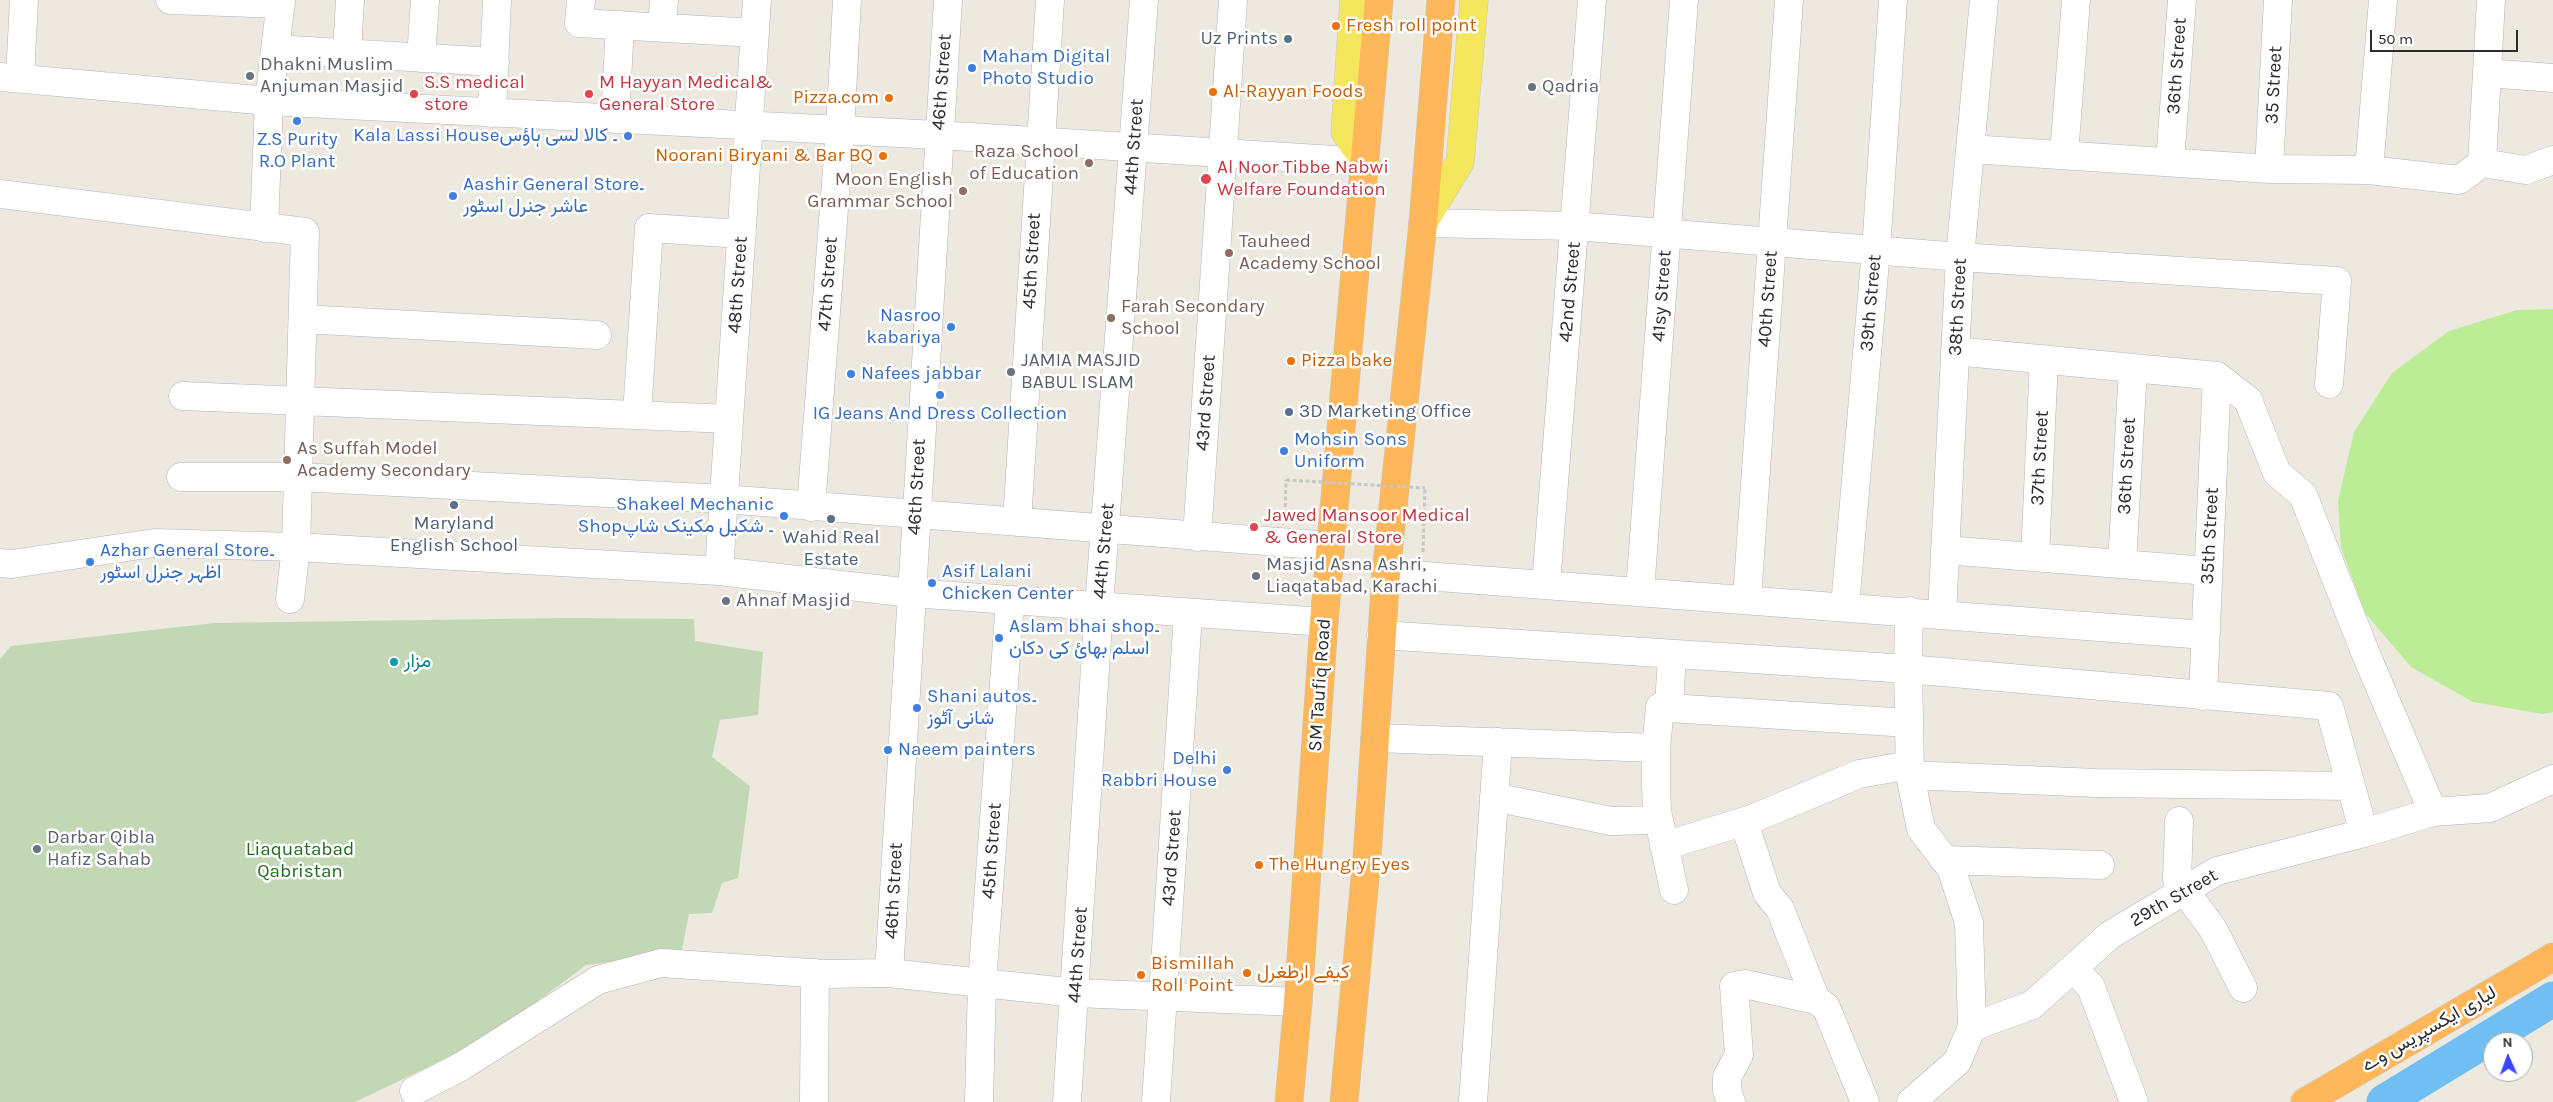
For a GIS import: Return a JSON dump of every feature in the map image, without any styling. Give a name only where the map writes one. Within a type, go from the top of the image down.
[{"type":"highway","name":"SM Taufiq Road","points":[[1289,1102],[1298,1002],[1330,546],[1366,162],[1379,0]]},
{"type":"highway","points":[[1344,1102],[1367,857],[1386,573],[1423,223],[1441,0]]},
{"type":"highway","name":"لیاری ایکسپریس وے","points":[[2305,1102],[2553,957]]},
{"type":"main road","points":[[1354,0],[1345,132],[1366,162]]},
{"type":"main road","points":[[1423,223],[1460,162],[1474,0]]},
{"type":"street","points":[[24,0],[10,77],[269,101],[938,135],[1366,162]]},
{"type":"street","points":[[170,0],[281,2],[269,101],[264,228]]},
{"type":"street","points":[[347,53],[350,0]]},
{"type":"street","points":[[421,58],[425,0]]},
{"type":"street","points":[[492,113],[497,0]]},
{"type":"street","points":[[581,0],[580,22],[754,33]]},
{"type":"street","points":[[662,28],[664,0]]},
{"type":"street","name":"48th Street","points":[[720,571],[757,0]]},
{"type":"street","name":"47th Street","points":[[811,507],[840,130],[847,0]]},
{"type":"street","name":"46th Street","points":[[889,973],[938,135],[948,0]]},
{"type":"street","name":"45th Street","points":[[1016,522],[1050,0]]},
{"type":"street","name":"44th Street","points":[[1068,1102],[1099,607],[1144,0]]},
{"type":"street","name":"43rd Street","points":[[1197,537],[1234,0]]},
{"type":"street","name":"42nd Street","points":[[1546,585],[1592,0]]},
{"type":"street","name":"41sy Street","points":[[1640,591],[1684,0]]},
{"type":"street","name":"40th Street","points":[[1746,598],[1789,0]]},
{"type":"street","name":"39th Street","points":[[1845,606],[1876,250],[1893,0]]},
{"type":"street","name":"38th Street","points":[[1942,614],[1960,257],[1984,0]]},
{"type":"street","points":[[2064,155],[2076,0]]},
{"type":"street","name":"36th Street","points":[[2170,162],[2182,0]]},
{"type":"street","name":"35 Street","points":[[2269,169],[2278,0]]},
{"type":"street","points":[[2369,170],[2383,0]]},
{"type":"street","points":[[2482,163],[2491,0]]},
{"type":"street","points":[[615,119],[620,25]]},
{"type":"street","points":[[275,49],[495,62]]},
{"type":"street","points":[[2487,73],[2553,78]]},
{"type":"street","points":[[1970,149],[2269,169],[2369,170],[2459,180],[2482,163],[2526,170],[2553,160]]},
{"type":"street","points":[[0,194],[305,232],[296,547],[290,599]]},
{"type":"street","points":[[1423,223],[1575,226],[1960,257],[2337,281],[2330,384]]},
{"type":"street","points":[[637,415],[648,228],[742,234]]},
{"type":"street","points":[[303,319],[597,335]]},
{"type":"street","points":[[1955,351],[2217,376],[2248,400],[2277,473],[2303,496],[2365,652],[2433,812]]},
{"type":"street","name":"37th Street","points":[[2035,557],[2044,359]]},
{"type":"street","name":"36th Street","points":[[2122,564],[2132,368]]},
{"type":"street","name":"35th Street","points":[[2203,696],[2217,376]]},
{"type":"street","points":[[183,396],[729,419]]},
{"type":"street","points":[[181,477],[298,477],[724,499],[1330,546]]},
{"type":"street","points":[[0,563],[12,564],[154,543],[296,547],[720,571],[911,593],[1188,614],[1324,622]]},
{"type":"street","points":[[1946,550],[2208,571]]},
{"type":"street","points":[[1386,573],[1746,598],[2205,635]]},
{"type":"street","name":"45th Street","points":[[979,1102],[982,983],[1010,601]]},
{"type":"street","points":[[1910,611],[1908,669],[1910,770],[1921,829],[1951,868],[1969,922],[1972,1027],[1957,1062],[1911,1102]]},
{"type":"street","name":"43rd Street","points":[[1156,1102],[1188,614]]},
{"type":"street","points":[[1382,635],[1908,669],[2329,706],[2364,833]]},
{"type":"street","points":[[1669,708],[1672,654]]},
{"type":"street","points":[[1674,890],[1662,833],[1656,748],[1660,707],[1909,723]]},
{"type":"street","points":[[1375,738],[1656,748]]},
{"type":"street","points":[[1473,1102],[1498,742]]},
{"type":"street","points":[[1494,798],[1662,833],[1744,822],[1859,774],[1910,770],[2096,783],[2351,786]]},
{"type":"street","name":"29th Street","points":[[1972,1027],[2032,1006],[2110,935],[2217,871],[2364,833],[2433,812],[2490,808],[2553,779]]},
{"type":"street","points":[[2179,821],[2177,880],[2213,929],[2243,988]]},
{"type":"street","points":[[1744,822],[1767,893],[1780,909],[1816,1000]]},
{"type":"street","points":[[1944,860],[2100,865]]},
{"type":"street","points":[[414,1091],[470,1061],[598,980],[662,963],[815,973],[889,973],[1076,992],[1298,1002]]},
{"type":"street","points":[[2073,968],[2091,987],[2134,1102]]},
{"type":"street","points":[[814,1102],[815,973]]},
{"type":"street","points":[[1730,1102],[1727,1078],[1739,1055],[1734,986],[1745,984],[1816,1000],[1826,1008],[1865,1102]]},
{"type":"path","points":[[1285,519],[1286,480],[1426,488],[1424,538]]},
{"type":"green space","points":[[2553,309],[2553,712],[2543,714],[2473,702],[2411,667],[2365,613],[2341,547],[2338,501],[2354,432],[2392,373],[2449,331],[2517,310]]},
{"type":"green space","name":"Liaquatabad Qabristan","points":[[566,618],[694,619],[695,641],[763,652],[758,715],[720,720],[712,757],[750,786],[738,878],[722,883],[712,913],[689,914],[681,954],[586,965],[489,1038],[355,1102],[0,1102],[0,659],[11,646],[214,623]]},
{"type":"waterway","points":[[2384,1102],[2553,999]]},
{"type":"place","name":"Fresh roll point","points":[[1336,26]]},
{"type":"place","name":"Uz Prints","points":[[1288,39]]},
{"type":"place","name":"Maham Digital Photo Studio","points":[[972,68]]},
{"type":"place","name":"Dhakni Muslim Anjuman Masjid","points":[[250,76]]},
{"type":"place","name":"Qadria","points":[[1532,87]]},
{"type":"place","name":"Al-Rayyan Foods","points":[[1213,92]]},
{"type":"place","name":"S.S medical store","points":[[414,94]]},
{"type":"place","name":"M Hayyan Medical& General Store","points":[[589,94]]},
{"type":"place","name":"Pizza.com","points":[[889,98]]},
{"type":"place","name":"Z.S Purity R.O Plant","points":[[297,121]]},
{"type":"place","name":"Kala Lassi House۔ کالا لسی ہاؤس","points":[[628,136]]},
{"type":"place","name":"Noorani Biryani & Bar BQ","points":[[883,156]]},
{"type":"place","name":"Raza School of Education","points":[[1089,163]]},
{"type":"place","name":"Al Noor Tibbe Nabwi Welfare Foundation","points":[[1206,179]]},
{"type":"place","name":"Moon English Grammar School","points":[[963,191]]},
{"type":"place","name":"Aashir General Store۔ عاشر جنرل اسٹور","points":[[453,196]]},
{"type":"place","name":"Tauheed Academy School","points":[[1229,253]]},
{"type":"place","name":"Farah Secondary School","points":[[1111,318]]},
{"type":"place","name":"Nasroo kabariya","points":[[951,327]]},
{"type":"place","name":"Pizza bake","points":[[1291,361]]},
{"type":"place","name":"JAMIA MASJID BABUL ISLAM","points":[[1011,372]]},
{"type":"place","name":"Nafees jabbar","points":[[851,374]]},
{"type":"place","name":"IG Jeans And Dress Collection","points":[[940,395]]},
{"type":"place","name":"3D Marketing Office","points":[[1289,412]]},
{"type":"place","name":"Mohsin Sons Uniform","points":[[1284,451]]},
{"type":"place","name":"As Suffah Model Academy Secondary","points":[[287,460]]},
{"type":"place","name":"Maryland English School","points":[[454,505]]},
{"type":"place","name":"Shakeel Mechanic Shop۔ شکیل مکینک شاپ","points":[[784,516]]},
{"type":"place","name":"Wahid Real Estate","points":[[831,519]]},
{"type":"place","name":"Jawed Mansoor Medical & General Store","points":[[1254,527]]},
{"type":"place","name":"Azhar General Store۔ اظہر جنرل اسٹور","points":[[90,562]]},
{"type":"place","name":"Masjid Asna Ashri, Liaqatabad, Karachi","points":[[1256,576]]},
{"type":"place","name":"Asif Lalani Chicken Center","points":[[932,583]]},
{"type":"place","name":"Ahnaf Masjid","points":[[726,601]]},
{"type":"place","name":"Aslam bhai shop۔ اسلم بھائ کی دکان","points":[[999,638]]},
{"type":"place","name":"مزار","points":[[394,662]]},
{"type":"place","name":"Shani autos۔ شانی آٹوز","points":[[917,708]]},
{"type":"place","name":"Naeem painters","points":[[888,750]]},
{"type":"place","name":"Delhi Rabbri House","points":[[1227,770]]},
{"type":"place","name":"Darbar Qibla Hafiz Sahab","points":[[37,849]]},
{"type":"place","name":"The Hungry Eyes","points":[[1259,865]]},
{"type":"place","name":"کیفے ارطغرل","points":[[1247,973]]},
{"type":"place","name":"Bismillah Roll Point","points":[[1141,975]]}]
